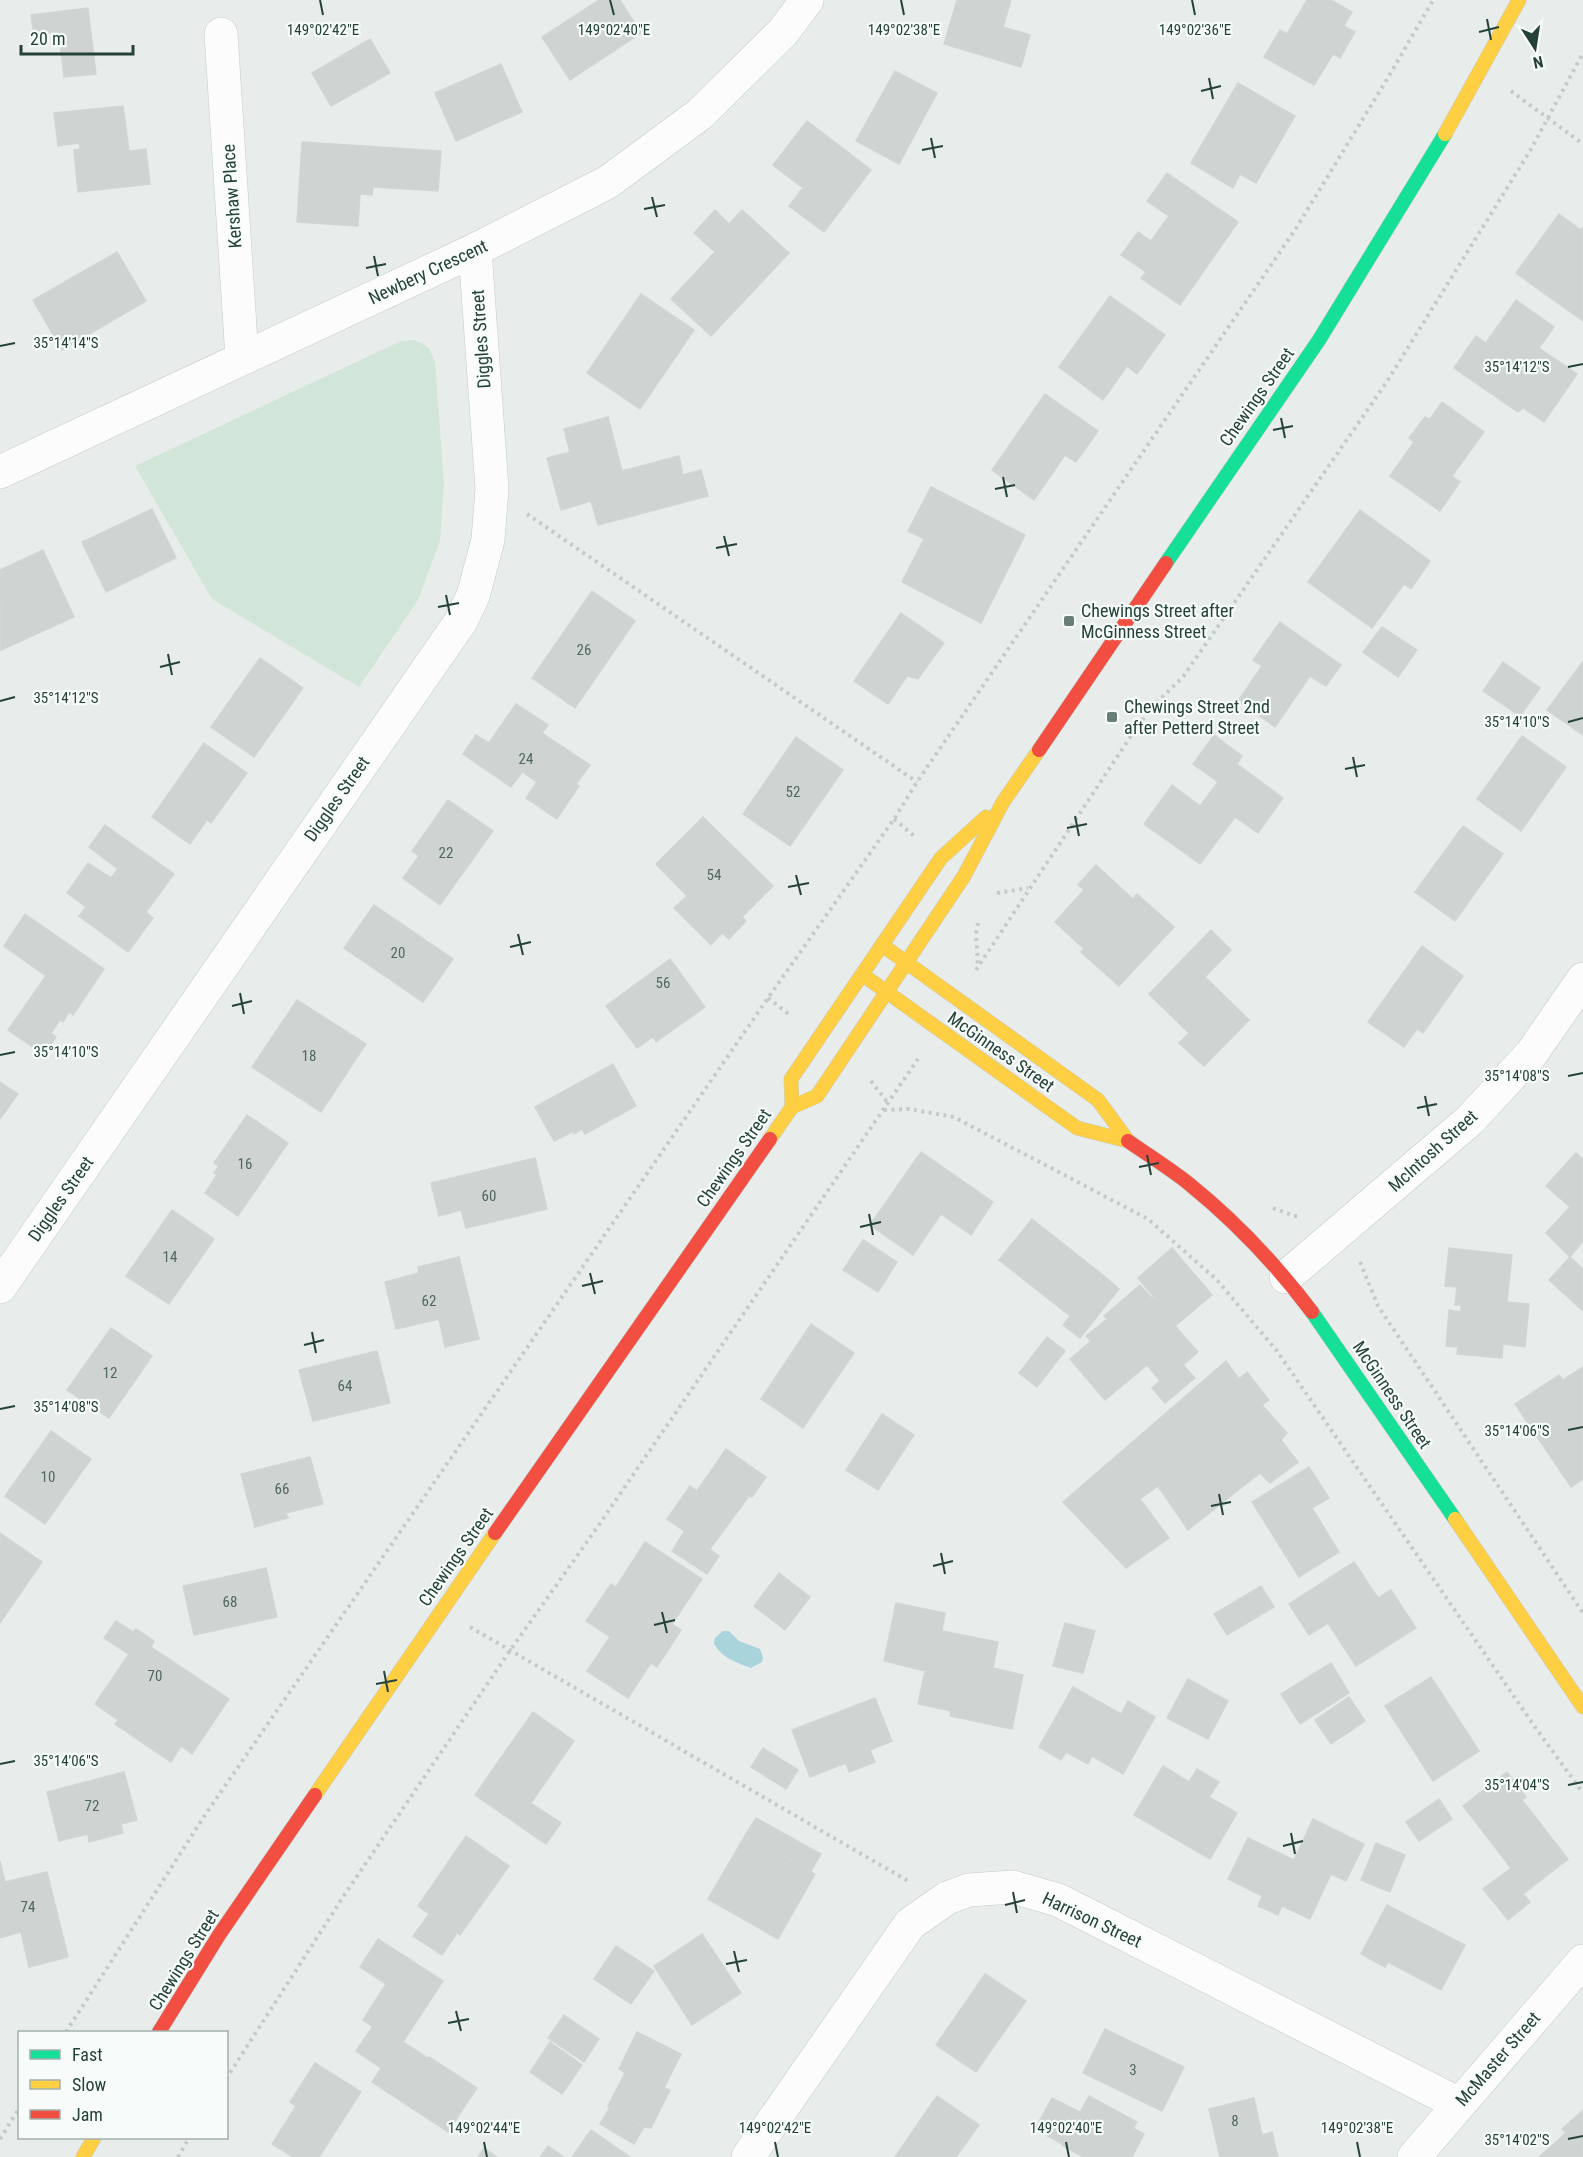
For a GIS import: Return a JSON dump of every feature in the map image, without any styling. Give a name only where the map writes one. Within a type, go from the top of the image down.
[{"type":"street","name":"Newbery Crescent","points":[[0,472],[475,250],[608,183],[691,121],[783,32],[807,0]]},
{"type":"street","name":"Chewings Street","points":[[160,2031],[219,1935],[441,1610],[792,1107],[817,1096],[964,876],[1003,802],[1319,340],[1441,141],[1519,0]]},
{"type":"street","name":"Kershaw Place","points":[[221,34],[242,358]]},
{"type":"street","name":"Diggles Street","points":[[0,1287],[460,621],[472,596],[488,540],[492,489],[475,250]]},
{"type":"street","name":"Chewings Street","points":[[792,1107],[791,1079],[941,858],[1003,802]]},
{"type":"street","name":"McGinness Street","points":[[882,945],[1098,1100],[1128,1141],[1187,1182],[1255,1243],[1286,1277],[1331,1337],[1583,1707]]},
{"type":"street","name":"McGinness Street","points":[[862,974],[1077,1128],[1128,1141]]},
{"type":"street","name":"McIntosh Street","points":[[1286,1277],[1470,1120],[1532,1053],[1583,979]]},
{"type":"street","name":"Harrison Street","points":[[748,2157],[910,1924],[942,1901],[969,1890],[1013,1887],[1058,1900],[1459,2104]]},
{"type":"street","name":"McMaster Street","points":[[1414,2157],[1583,1961]]},
{"type":"street","points":[[82,2157],[93,2139]]},
{"type":"path","points":[[67,2031],[206,1815],[761,1008],[894,819],[917,782],[1295,230],[1433,0]]},
{"type":"path","points":[[957,999],[1129,739],[1151,708],[1183,677],[1386,383],[1549,118],[1583,53]]},
{"type":"path","points":[[1482,69],[1583,144]]},
{"type":"path","points":[[492,489],[917,782]]},
{"type":"path","points":[[987,894],[1029,888]]},
{"type":"path","points":[[978,966],[976,934],[980,915]]},
{"type":"path","points":[[228,2076],[345,1894],[510,1650],[889,1103],[937,1029]]},
{"type":"path","points":[[865,1072],[889,1103]]},
{"type":"path","points":[[883,1110],[909,1109],[954,1117],[1148,1219],[1217,1280],[1277,1352],[1535,1727],[1583,1793]]},
{"type":"path","points":[[1359,1259],[1378,1306],[1583,1612]]},
{"type":"path","points":[[441,1610],[942,1901]]},
{"type":"path","points":[[0,2139],[18,2110]]},
{"type":"path","points":[[178,2157],[188,2139]]},
{"type":"green space","points":[[415,340],[429,348],[435,362],[444,484],[440,541],[418,600],[359,687],[212,599],[135,466],[401,341]]},
{"type":"water","points":[[723,1631],[729,1631],[739,1641],[760,1649],[762,1662],[751,1668],[725,1656],[714,1643],[715,1638]]},
{"type":"building","points":[[599,0],[620,0],[641,33],[570,80],[542,37]]},
{"type":"building","points":[[957,0],[1011,0],[1003,27],[1030,35],[1021,67],[944,44]]},
{"type":"building","points":[[1307,0],[1331,0],[1352,12],[1344,26],[1355,32],[1340,58],[1333,54],[1314,85],[1264,57],[1280,30],[1287,34]]},
{"type":"building","points":[[88,8],[96,74],[64,77],[59,32],[34,35],[31,15]]},
{"type":"building","points":[[370,39],[390,73],[331,106],[312,73]]},
{"type":"building","points":[[501,64],[522,112],[456,141],[435,93]]},
{"type":"building","points":[[895,71],[937,93],[899,164],[856,141]]},
{"type":"building","points":[[1238,83],[1295,116],[1256,183],[1240,174],[1233,188],[1191,163]]},
{"type":"building","points":[[123,106],[129,151],[146,149],[150,184],[78,192],[74,150],[80,149],[79,143],[58,146],[54,113]]},
{"type":"building","points":[[807,121],[871,170],[824,232],[789,206],[803,188],[773,165]]},
{"type":"building","points":[[302,142],[441,151],[438,191],[373,187],[372,195],[360,194],[358,226],[297,222]]},
{"type":"building","points":[[1167,173],[1238,222],[1180,305],[1141,278],[1146,272],[1121,255],[1138,232],[1151,241],[1169,216],[1147,201]]},
{"type":"building","points":[[715,210],[729,224],[742,210],[789,253],[711,336],[671,299],[715,252],[694,233]]},
{"type":"building","points":[[1559,214],[1581,230],[1583,227],[1583,321],[1516,273]]},
{"type":"building","points":[[117,252],[146,301],[62,350],[33,300]]},
{"type":"building","points":[[641,294],[694,330],[640,409],[587,373]]},
{"type":"building","points":[[1110,296],[1165,335],[1137,374],[1127,366],[1103,400],[1059,367]]},
{"type":"building","points":[[1516,300],[1554,327],[1539,348],[1577,374],[1544,422],[1523,408],[1518,412],[1454,368],[1476,336],[1486,343]]},
{"type":"building","points":[[1045,394],[1098,431],[1076,462],[1065,455],[1034,500],[992,470]]},
{"type":"building","points":[[1442,402],[1484,432],[1452,476],[1460,482],[1440,511],[1390,476],[1414,442],[1409,438],[1425,417],[1430,419]]},
{"type":"building","points":[[608,417],[622,471],[679,456],[683,475],[701,470],[708,496],[598,525],[591,501],[561,510],[547,458],[570,452],[564,429]]},
{"type":"building","points":[[931,487],[1025,535],[981,623],[902,582],[924,539],[908,531]]},
{"type":"building","points":[[152,509],[176,558],[106,592],[82,542]]},
{"type":"building","points":[[1360,510],[1430,561],[1411,589],[1404,584],[1372,628],[1308,582]]},
{"type":"building","points":[[43,550],[74,617],[1,650],[0,570]]},
{"type":"building","points":[[592,591],[635,621],[575,708],[532,678]]},
{"type":"building","points":[[901,613],[944,643],[918,679],[907,676],[888,704],[854,681]]},
{"type":"building","points":[[1280,622],[1341,665],[1326,686],[1310,676],[1275,727],[1238,701],[1262,666],[1253,660]]},
{"type":"building","points":[[1382,627],[1417,650],[1398,677],[1363,652]]},
{"type":"building","points":[[260,658],[303,688],[254,757],[211,727]]},
{"type":"building","points":[[1583,661],[1583,735],[1547,710]]},
{"type":"building","points":[[1503,662],[1540,688],[1520,716],[1483,691]]},
{"type":"building","points":[[516,704],[548,725],[542,733],[590,765],[576,784],[579,786],[557,819],[526,798],[537,782],[522,772],[511,787],[463,754],[476,735],[489,743]]},
{"type":"building","points":[[1214,735],[1242,756],[1237,764],[1283,798],[1258,833],[1235,817],[1200,864],[1144,824],[1172,785],[1200,806],[1218,782],[1193,764]]},
{"type":"building","points":[[1522,736],[1566,767],[1521,831],[1477,799]]},
{"type":"building","points":[[796,737],[843,770],[790,846],[743,814]]},
{"type":"building","points":[[204,743],[247,773],[211,823],[207,820],[190,844],[152,817]]},
{"type":"building","points":[[448,800],[493,831],[440,905],[403,878],[419,856],[412,851]]},
{"type":"building","points":[[703,817],[773,886],[742,917],[746,921],[729,939],[722,933],[711,945],[674,908],[687,896],[656,864]]},
{"type":"building","points":[[105,825],[174,874],[146,912],[153,918],[128,952],[79,916],[86,907],[67,893],[88,863],[111,878],[118,869],[89,847]]},
{"type":"building","points":[[1463,826],[1503,854],[1455,921],[1415,892]]},
{"type":"building","points":[[1096,865],[1133,899],[1137,894],[1174,927],[1119,986],[1081,952],[1084,949],[1055,922],[1084,890],[1078,885]]},
{"type":"building","points":[[374,905],[453,959],[423,1002],[344,948]]},
{"type":"building","points":[[25,914],[104,969],[73,1015],[69,1012],[63,1022],[60,1020],[51,1033],[56,1037],[44,1055],[8,1030],[46,976],[4,946]]},
{"type":"building","points":[[1211,930],[1231,950],[1205,977],[1249,1020],[1204,1066],[1179,1043],[1189,1033],[1149,994]]},
{"type":"building","points":[[1422,946],[1463,976],[1423,1033],[1417,1029],[1404,1047],[1368,1022]]},
{"type":"building","points":[[670,959],[705,1007],[656,1042],[653,1037],[637,1048],[606,1006]]},
{"type":"building","points":[[297,1000],[366,1044],[321,1112],[252,1067]]},
{"type":"building","points":[[613,1064],[636,1106],[585,1134],[582,1129],[554,1141],[535,1107]]},
{"type":"building","points":[[0,1082],[18,1094],[0,1119]]},
{"type":"building","points":[[247,1115],[288,1143],[238,1216],[205,1193],[217,1175],[214,1173],[219,1166],[214,1163]]},
{"type":"building","points":[[921,1152],[993,1202],[971,1235],[941,1214],[913,1255],[870,1225]]},
{"type":"building","points":[[1576,1153],[1583,1159],[1583,1241],[1570,1257],[1546,1233],[1570,1207],[1546,1186]]},
{"type":"building","points":[[535,1158],[547,1209],[466,1228],[461,1210],[439,1216],[431,1183]]},
{"type":"building","points":[[172,1210],[214,1239],[169,1304],[126,1276]]},
{"type":"building","points":[[1032,1219],[1103,1275],[1070,1316],[999,1260]]},
{"type":"building","points":[[863,1240],[897,1262],[878,1292],[843,1270]]},
{"type":"building","points":[[1172,1248],[1212,1295],[1175,1326],[1198,1352],[1162,1383],[1147,1365],[1105,1400],[1070,1359],[1091,1341],[1086,1336],[1107,1319],[1104,1316],[1140,1285],[1152,1298],[1154,1297],[1138,1278]]},
{"type":"building","points":[[1449,1248],[1512,1255],[1507,1302],[1529,1304],[1525,1347],[1503,1344],[1502,1358],[1457,1354],[1458,1347],[1446,1346],[1449,1310],[1461,1312],[1461,1305],[1455,1305],[1457,1287],[1445,1286]]},
{"type":"building","points":[[459,1257],[479,1339],[445,1347],[439,1319],[396,1329],[385,1282],[419,1273],[418,1267]]},
{"type":"building","points":[[1570,1257],[1583,1269],[1583,1311],[1549,1280]]},
{"type":"building","points":[[1103,1275],[1119,1289],[1080,1338],[1063,1325]]},
{"type":"building","points":[[811,1324],[854,1353],[803,1428],[761,1399]]},
{"type":"building","points":[[111,1328],[152,1356],[109,1418],[67,1390]]},
{"type":"building","points":[[1047,1337],[1065,1351],[1037,1387],[1019,1373]]},
{"type":"building","points":[[377,1351],[390,1403],[313,1421],[299,1370]]},
{"type":"building","points":[[1226,1361],[1239,1379],[1247,1372],[1269,1400],[1262,1405],[1287,1433],[1281,1440],[1298,1462],[1270,1483],[1260,1473],[1188,1530],[1158,1486],[1140,1499],[1169,1538],[1126,1568],[1063,1502]]},
{"type":"building","points":[[1183,1365],[1195,1378],[1165,1403],[1152,1388],[1160,1381],[1162,1383]]},
{"type":"building","points":[[1583,1367],[1583,1479],[1571,1487],[1515,1404],[1559,1375],[1563,1380]]},
{"type":"building","points":[[882,1414],[914,1435],[878,1490],[846,1470]]},
{"type":"building","points":[[51,1431],[91,1459],[45,1524],[5,1496]]},
{"type":"building","points":[[726,1449],[766,1477],[710,1549],[667,1519],[690,1486],[697,1491]]},
{"type":"building","points":[[310,1457],[323,1504],[286,1513],[288,1518],[255,1527],[241,1474]]},
{"type":"building","points":[[1309,1467],[1329,1498],[1312,1508],[1339,1552],[1299,1577],[1252,1502]]},
{"type":"building","points":[[684,1532],[719,1556],[707,1574],[672,1551]]},
{"type":"building","points":[[0,1533],[42,1562],[0,1623]]},
{"type":"building","points":[[645,1542],[702,1579],[672,1624],[681,1630],[657,1667],[586,1621],[611,1584],[616,1587]]},
{"type":"building","points":[[1354,1562],[1378,1598],[1391,1590],[1416,1628],[1356,1666],[1328,1623],[1309,1635],[1289,1604]]},
{"type":"building","points":[[266,1568],[277,1617],[194,1635],[183,1586]]},
{"type":"building","points":[[779,1573],[810,1597],[785,1630],[754,1606]]},
{"type":"building","points":[[1261,1586],[1274,1607],[1227,1635],[1214,1614]]},
{"type":"building","points":[[896,1603],[945,1613],[942,1631],[998,1642],[993,1668],[1023,1675],[1012,1729],[950,1716],[951,1711],[918,1704],[925,1671],[884,1661]]},
{"type":"building","points":[[116,1621],[133,1632],[136,1629],[154,1641],[151,1647],[229,1699],[192,1754],[181,1746],[171,1762],[115,1724],[118,1720],[95,1704],[129,1654],[104,1638]]},
{"type":"building","points":[[1065,1623],[1095,1631],[1083,1673],[1053,1666]]},
{"type":"building","points":[[610,1637],[651,1663],[628,1698],[587,1671]]},
{"type":"building","points":[[1331,1663],[1349,1693],[1300,1724],[1281,1694]]},
{"type":"building","points":[[1431,1677],[1479,1751],[1433,1781],[1385,1706]]},
{"type":"building","points":[[1188,1679],[1228,1701],[1208,1739],[1167,1718]]},
{"type":"building","points":[[1073,1687],[1121,1714],[1128,1701],[1155,1717],[1123,1774],[1092,1756],[1088,1764],[1066,1752],[1061,1760],[1039,1747]]},
{"type":"building","points":[[1349,1697],[1365,1721],[1331,1744],[1315,1720]]},
{"type":"building","points":[[875,1698],[892,1741],[870,1750],[875,1762],[849,1772],[846,1763],[810,1777],[792,1730]]},
{"type":"building","points":[[533,1712],[574,1741],[531,1803],[561,1823],[546,1844],[475,1795]]},
{"type":"building","points":[[763,1748],[798,1770],[786,1789],[751,1767]]},
{"type":"building","points":[[1163,1766],[1189,1782],[1197,1769],[1219,1782],[1209,1797],[1237,1813],[1210,1859],[1134,1815]]},
{"type":"building","points":[[124,1772],[137,1820],[121,1824],[123,1833],[89,1842],[88,1834],[59,1841],[47,1792]]},
{"type":"building","points":[[1507,1772],[1526,1797],[1522,1800],[1568,1859],[1523,1894],[1530,1902],[1508,1920],[1483,1889],[1511,1868],[1463,1806]]},
{"type":"building","points":[[1439,1799],[1452,1819],[1419,1841],[1406,1822]]},
{"type":"building","points":[[756,1818],[821,1854],[811,1871],[746,1834]]},
{"type":"building","points":[[1313,1819],[1364,1844],[1346,1881],[1331,1874],[1310,1919],[1282,1906],[1278,1915],[1258,1906],[1262,1896],[1228,1879],[1248,1838],[1294,1860]]},
{"type":"building","points":[[746,1834],[815,1874],[778,1939],[708,1899]]},
{"type":"building","points":[[466,1836],[509,1866],[460,1935],[418,1906]]},
{"type":"building","points":[[1376,1843],[1405,1855],[1390,1892],[1361,1880]]},
{"type":"building","points":[[0,1861],[5,1882],[47,1872],[68,1957],[29,1967],[21,1932],[0,1938]]},
{"type":"building","points":[[1387,1905],[1465,1945],[1441,1990],[1388,1962],[1385,1967],[1361,1954]]},
{"type":"building","points":[[429,1914],[457,1933],[442,1955],[413,1936]]},
{"type":"building","points":[[702,1934],[741,1993],[692,2025],[654,1966]]},
{"type":"building","points":[[378,1939],[443,1981],[401,2045],[363,2020],[386,1984],[360,1967]]},
{"type":"building","points":[[616,1946],[654,1971],[631,2004],[594,1979]]},
{"type":"building","points":[[985,1974],[1026,2001],[976,2072],[936,2045]]},
{"type":"building","points":[[564,2015],[599,2039],[584,2062],[548,2038]]},
{"type":"building","points":[[373,2026],[398,2043],[381,2068],[356,2051]]},
{"type":"building","points":[[1105,2029],[1184,2067],[1162,2111],[1083,2073]]},
{"type":"building","points":[[637,2032],[681,2054],[664,2088],[670,2090],[651,2128],[644,2127],[608,2106],[625,2073],[619,2069]]},
{"type":"building","points":[[403,2042],[429,2059],[401,2101],[372,2082],[398,2043],[401,2045]]},
{"type":"building","points":[[550,2042],[582,2065],[562,2094],[530,2072]]},
{"type":"building","points":[[429,2057],[477,2088],[466,2104],[419,2074]]},
{"type":"building","points":[[315,2063],[361,2092],[319,2157],[293,2157],[272,2144],[296,2106],[290,2102]]},
{"type":"building","points":[[419,2074],[466,2104],[448,2132],[401,2101]]},
{"type":"building","points":[[937,2096],[979,2125],[956,2157],[895,2157]]},
{"type":"building","points":[[1089,2096],[1137,2122],[1133,2128],[1144,2134],[1132,2157],[1083,2157],[1062,2145]]},
{"type":"building","points":[[1052,2098],[1080,2112],[1062,2144],[1035,2129]]},
{"type":"building","points":[[1254,2098],[1262,2135],[1272,2132],[1278,2157],[1220,2157],[1209,2109]]},
{"type":"building","points":[[610,2107],[644,2127],[634,2144],[600,2124]]},
{"type":"building","points":[[1583,2110],[1583,2157],[1539,2157],[1566,2133],[1562,2129]]},
{"type":"building","points":[[591,2130],[630,2157],[572,2157]]},
{"type":"building","points":[[548,2146],[564,2157],[540,2157]]},
{"type":"building","points":[[484,2148],[497,2157],[478,2157]]},
{"type":"traffic: fast","points":[[1166,563],[1319,340],[1445,134]]},
{"type":"traffic: fast","points":[[1312,1312],[1455,1519]]},
{"type":"traffic: slow","points":[[1445,134],[1519,0]]},
{"type":"traffic: slow","points":[[770,1139],[792,1107],[817,1096],[964,876],[1003,802],[1039,750]]},
{"type":"traffic: slow","points":[[792,1107],[791,1079],[941,858],[986,817]]},
{"type":"traffic: slow","points":[[882,945],[1098,1100],[1128,1141]]},
{"type":"traffic: slow","points":[[870,980],[1077,1128],[1128,1141]]},
{"type":"traffic: slow","points":[[1455,1519],[1583,1707]]},
{"type":"traffic: slow","points":[[315,1795],[495,1533]]},
{"type":"traffic: slow","points":[[83,2157],[93,2139]]},
{"type":"traffic: jam","points":[[1039,750],[1166,563]]},
{"type":"traffic: jam","points":[[495,1533],[770,1139]]},
{"type":"traffic: jam","points":[[1128,1141],[1181,1177],[1222,1212],[1269,1260],[1312,1312]]},
{"type":"traffic: jam","points":[[160,2031],[219,1935],[315,1795]]},
{"type":"place","name":"Chewings Street after McGinness Street","points":[[1069,621]]},
{"type":"place","name":"Chewings Street 2nd after Petterd Street","points":[[1112,717]]}]
